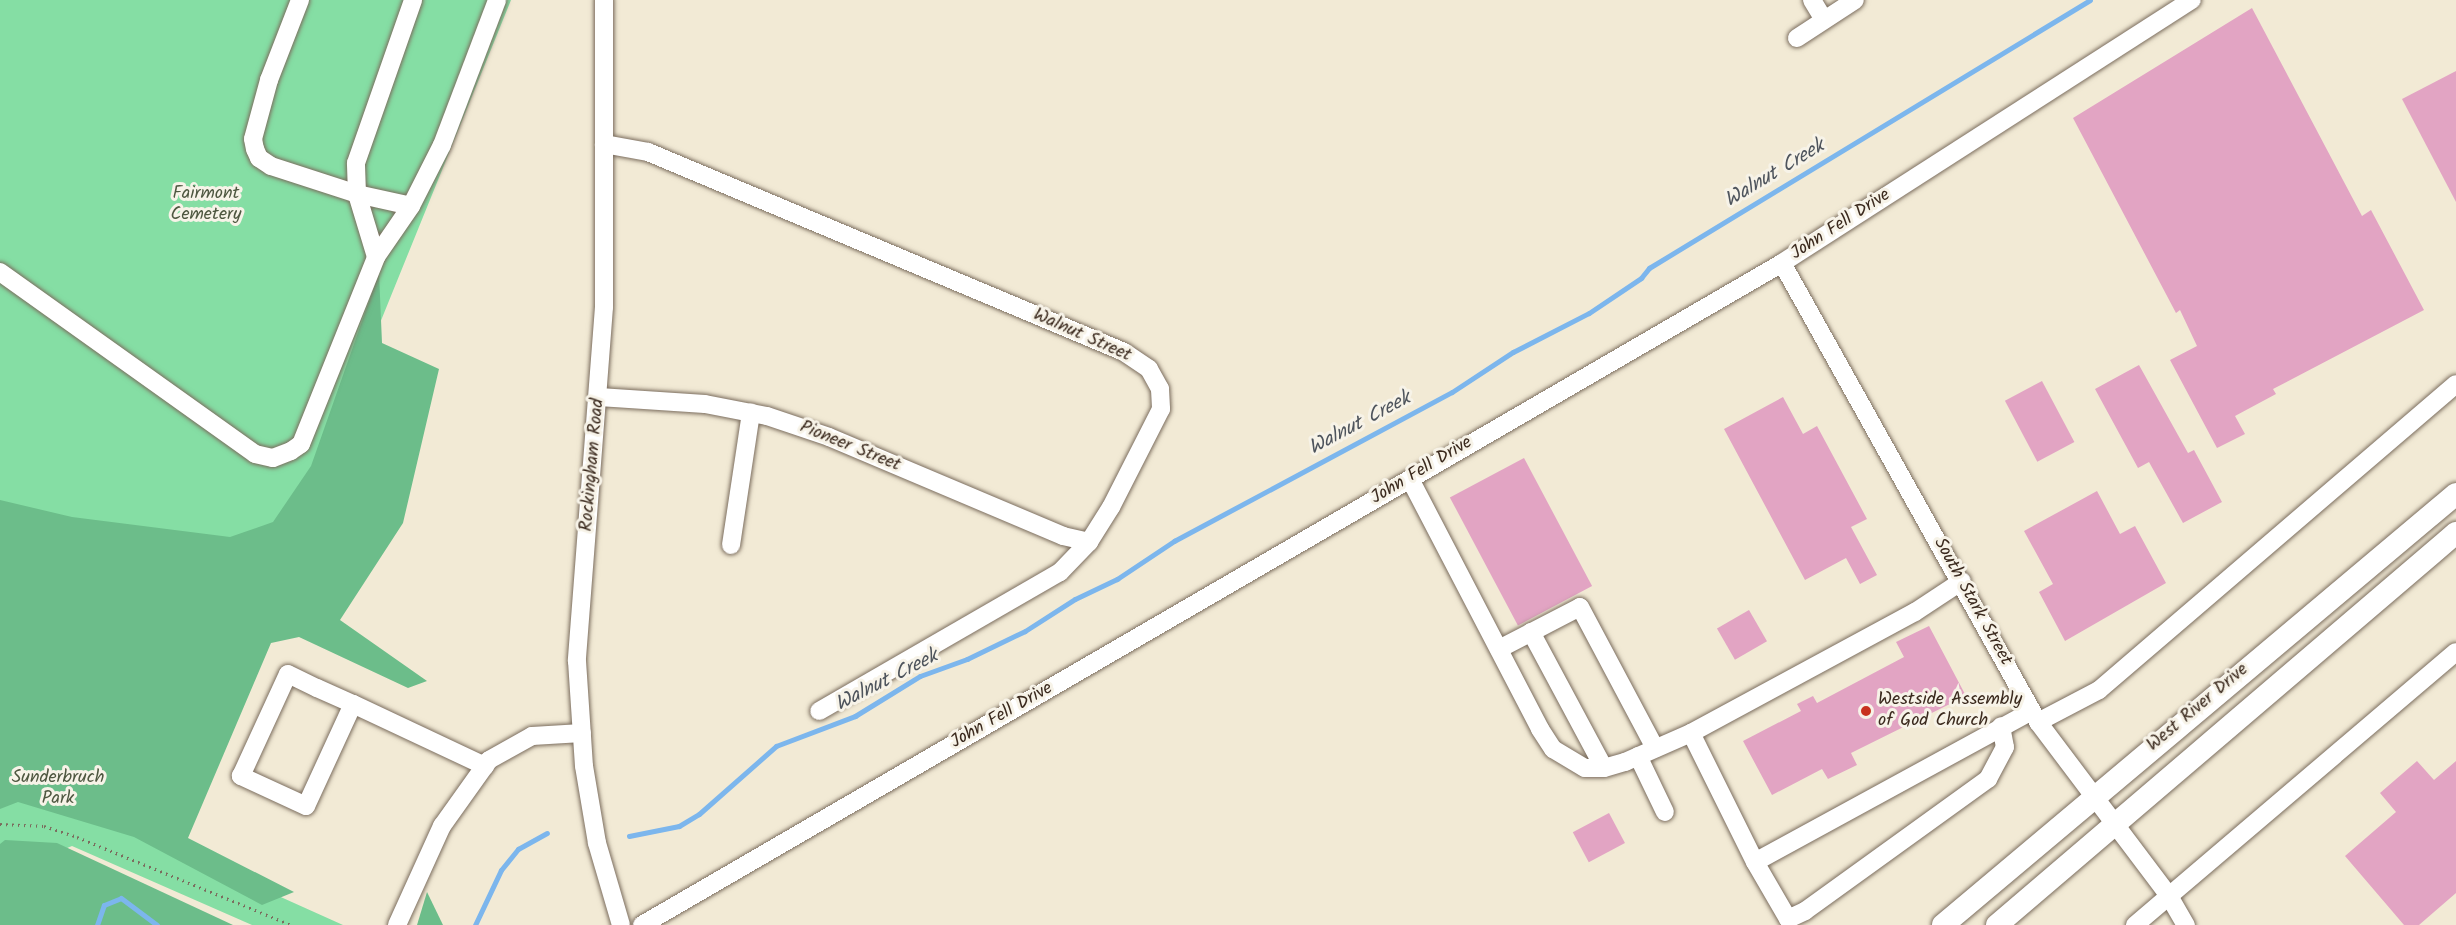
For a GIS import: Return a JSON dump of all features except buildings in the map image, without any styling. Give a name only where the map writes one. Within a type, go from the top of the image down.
[{"type":"main road","name":"West River Drive","points":[[1943,925],[2092,797],[2456,494]]},
{"type":"main road","name":"West River Drive","points":[[1997,925],[2456,533]]},
{"type":"street","points":[[300,0],[269,80],[255,149],[259,158],[271,166],[357,194],[411,206]]},
{"type":"street","points":[[376,257],[357,194],[356,163],[413,0]]},
{"type":"street","points":[[0,272],[255,454],[273,458],[301,444],[376,257],[411,206],[442,145],[497,0]]},
{"type":"street","name":"Rockingham Road","points":[[604,0],[604,144],[599,397],[577,661],[582,733],[597,843],[621,925]]},
{"type":"street","points":[[1812,0],[1824,20]]},
{"type":"street","points":[[1797,38],[1855,0]]},
{"type":"street","name":"John Fell Drive","points":[[642,925],[1782,263],[2192,0]]},
{"type":"street","name":"Walnut Street","points":[[604,144],[648,152],[1124,352],[1149,369],[1160,389],[1161,409],[1136,462],[1089,542],[1060,572],[819,711]]},
{"type":"street","name":"South Stark Street","points":[[1782,263],[1962,581],[2035,717],[2092,797],[2169,896],[2186,925]]},
{"type":"street","points":[[1755,862],[2001,726],[2035,717],[2098,690],[2456,384]]},
{"type":"street","name":"Pioneer Street","points":[[599,397],[705,404],[751,413],[829,437],[1063,536],[1089,542]]},
{"type":"street","points":[[731,545],[751,413]]},
{"type":"street","points":[[1410,479],[1553,749],[1570,762],[1604,768],[1691,733],[1915,612],[1962,581]]},
{"type":"street","points":[[1499,649],[1580,607],[1655,748]]},
{"type":"street","points":[[1531,632],[1604,768]]},
{"type":"street","points":[[2135,925],[2456,652]]},
{"type":"street","points":[[353,704],[306,807],[241,776],[288,674],[353,704],[485,766]]},
{"type":"street","points":[[1691,733],[1755,862],[1788,919],[1805,911],[1988,779],[2005,747],[2001,726]]},
{"type":"street","points":[[397,925],[442,826],[485,766],[532,736],[582,733]]},
{"type":"street","points":[[1638,756],[1665,812]]},
{"type":"path","points":[[0,824],[44,826],[77,837],[292,925]]},
{"type":"green space","name":"Fairmont Cemetery","points":[[0,0],[511,0],[191,789],[163,844],[343,925],[252,925],[72,846],[0,876]]},
{"type":"green space","name":"Sunderbruch Park","points":[[379,273],[382,343],[439,369],[403,523],[340,620],[427,681],[408,688],[299,637],[271,643],[188,838],[294,892],[262,905],[134,837],[18,802],[0,809],[0,500],[72,517],[230,537],[273,522],[311,466]]},
{"type":"green space","points":[[5,840],[57,843],[233,925],[0,925],[0,844]]},
{"type":"green space","points":[[427,892],[443,925],[417,925]]},
{"type":"waterway","name":"Walnut Creek","points":[[629,836],[679,826],[699,814],[776,746],[855,716],[920,676],[967,659],[1025,631],[1075,599],[1117,579],[1174,541],[1452,392],[1513,352],[1589,313],[1641,278],[1649,268],[2090,0]]},
{"type":"waterway","name":"Walnut Creek","points":[[475,925],[501,870],[518,849],[547,833]]},
{"type":"waterway","points":[[97,925],[104,905],[121,898],[157,925]]},
{"type":"place","name":"Westside Assembly of God Church","points":[[1866,711]]}]
